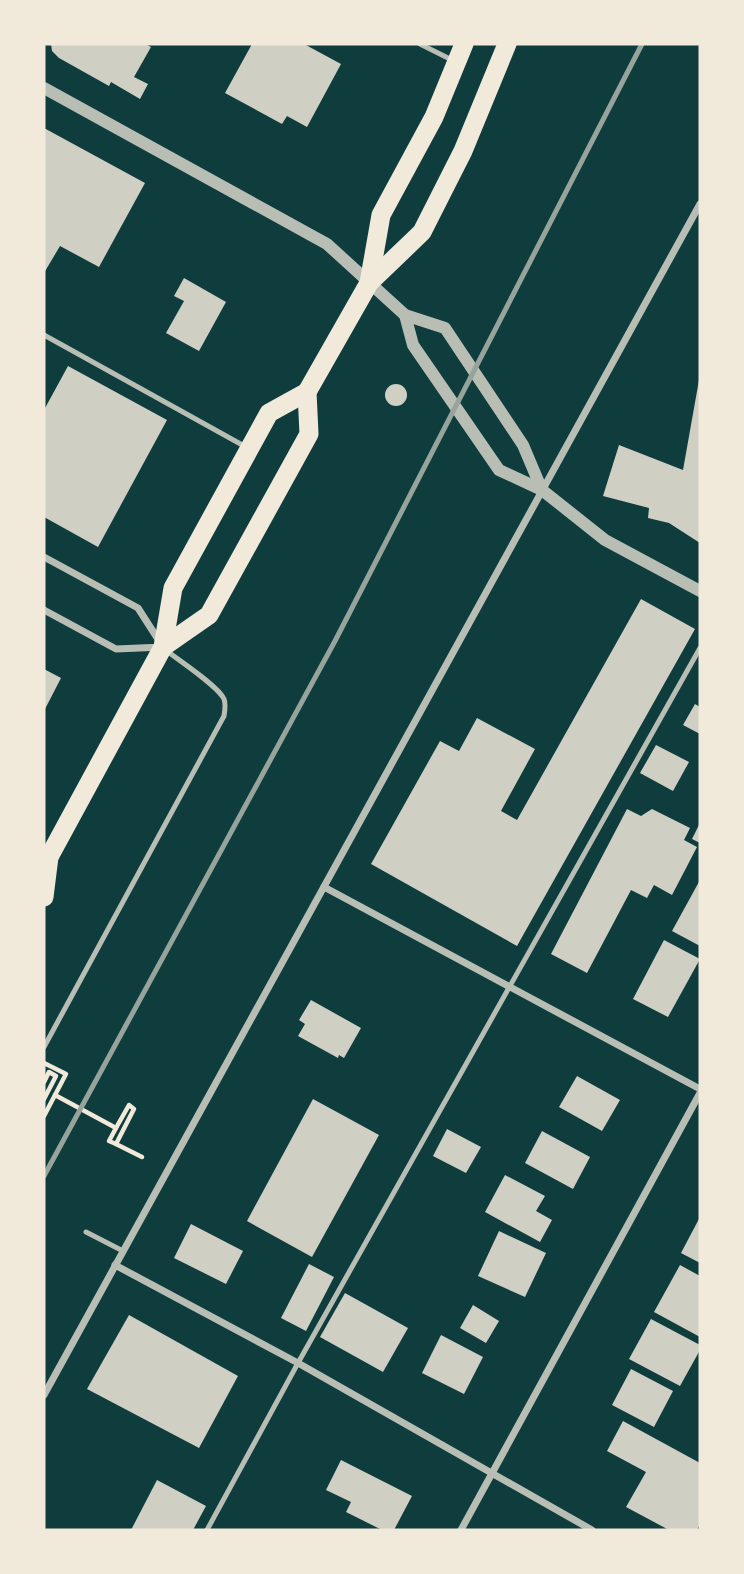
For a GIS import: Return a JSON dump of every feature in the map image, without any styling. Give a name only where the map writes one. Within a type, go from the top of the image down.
[{"type":"highway","points":[[369,283],[380,215],[434,117],[464,44]]},
{"type":"highway","points":[[44,897],[48,850],[163,647],[173,588],[269,413],[307,392],[369,283],[422,232],[463,151],[507,44]]},
{"type":"highway","points":[[163,647],[209,615],[309,434],[307,392]]},
{"type":"street","points":[[44,88],[327,244],[405,315],[445,328],[523,445],[542,489]]},
{"type":"street","points":[[44,1395],[700,204]]},
{"type":"street","points":[[405,315],[413,345],[499,470],[542,489],[605,540],[700,591]]},
{"type":"street","points":[[44,557],[138,608],[163,647]]},
{"type":"street","points":[[44,610],[116,649],[163,647]]},
{"type":"street","points":[[324,887],[700,1091],[461,1530]]},
{"type":"street","points":[[115,1265],[299,1363],[592,1530]]},
{"type":"lane","points":[[420,44],[458,63]]},
{"type":"lane","points":[[44,335],[250,449]]},
{"type":"lane","points":[[44,1047],[224,716],[225,701],[215,686],[163,647]]},
{"type":"lane","points":[[208,1530],[700,649]]},
{"type":"lane","points":[[86,1232],[122,1251]]},
{"type":"path","points":[[44,1116],[66,1074],[51,1067]]},
{"type":"path","points":[[44,1082],[49,1072],[56,1076],[44,1099]]},
{"type":"path","points":[[55,1094],[116,1128]]},
{"type":"path","points":[[116,1144],[134,1109],[129,1105],[109,1141],[142,1157]]},
{"type":"building","points":[[51,44],[145,44],[151,47],[134,77],[148,84],[140,99],[111,82],[109,86],[59,58],[52,51]]},
{"type":"building","points":[[252,44],[304,44],[341,64],[307,127],[287,116],[282,124],[225,93]]},
{"type":"building","points":[[44,128],[145,183],[99,267],[60,246],[44,273]]},
{"type":"building","points":[[184,278],[226,302],[199,351],[166,333],[184,301],[174,296]]},
{"type":"building","points":[[68,366],[167,420],[98,547],[44,517],[44,410]]},
{"type":"building","points":[[699,380],[700,543],[669,523],[648,518],[649,508],[603,496],[619,445],[683,470]]},
{"type":"building","points":[[396,384],[406,391],[407,395],[400,405],[396,406],[386,399],[385,395],[392,385]]},
{"type":"building","points":[[641,599],[695,629],[517,946],[371,864],[440,741],[459,751],[477,718],[535,749],[501,811],[517,820]]},
{"type":"building","points":[[44,669],[61,678],[44,711]]},
{"type":"building","points":[[695,704],[700,707],[700,734],[683,725]]},
{"type":"building","points":[[656,745],[689,762],[673,791],[640,773]]},
{"type":"building","points":[[627,809],[641,816],[652,809],[690,828],[684,840],[697,847],[672,895],[654,885],[647,898],[631,890],[587,973],[551,954]]},
{"type":"building","points":[[700,823],[700,843],[692,839]]},
{"type":"building","points":[[700,880],[700,946],[672,931]]},
{"type":"building","points":[[664,940],[700,959],[668,1017],[633,999]]},
{"type":"building","points":[[311,1000],[361,1028],[344,1058],[339,1055],[338,1058],[298,1036],[305,1024],[299,1020]]},
{"type":"building","points":[[577,1076],[620,1100],[602,1131],[559,1107]]},
{"type":"building","points":[[313,1099],[379,1135],[312,1257],[247,1221]]},
{"type":"building","points":[[447,1129],[481,1147],[466,1173],[433,1156]]},
{"type":"building","points":[[542,1131],[590,1157],[573,1189],[525,1163]]},
{"type":"building","points":[[505,1175],[545,1196],[536,1211],[552,1220],[540,1242],[485,1212]]},
{"type":"building","points":[[700,1217],[700,1263],[681,1253]]},
{"type":"building","points":[[191,1224],[243,1251],[226,1284],[174,1258]]},
{"type":"building","points":[[499,1231],[546,1253],[525,1297],[478,1276]]},
{"type":"building","points":[[309,1264],[334,1277],[306,1331],[281,1318]]},
{"type":"building","points":[[680,1265],[700,1276],[700,1337],[654,1312]]},
{"type":"building","points":[[345,1293],[408,1328],[383,1372],[320,1337]]},
{"type":"building","points":[[473,1305],[499,1321],[486,1343],[460,1328]]},
{"type":"building","points":[[129,1315],[238,1376],[199,1448],[87,1389]]},
{"type":"building","points":[[651,1319],[700,1345],[700,1350],[680,1386],[629,1359]]},
{"type":"building","points":[[441,1335],[483,1357],[464,1394],[422,1373]]},
{"type":"building","points":[[631,1369],[673,1391],[654,1427],[612,1405]]},
{"type":"building","points":[[623,1421],[700,1463],[700,1524],[697,1530],[669,1530],[626,1507],[646,1472],[607,1451]]},
{"type":"building","points":[[341,1460],[412,1496],[394,1530],[382,1530],[346,1512],[351,1502],[326,1490]]},
{"type":"building","points":[[157,1480],[206,1506],[193,1530],[131,1530]]},
{"type":"railway","points":[[44,1176],[335,641],[642,44]]}]
